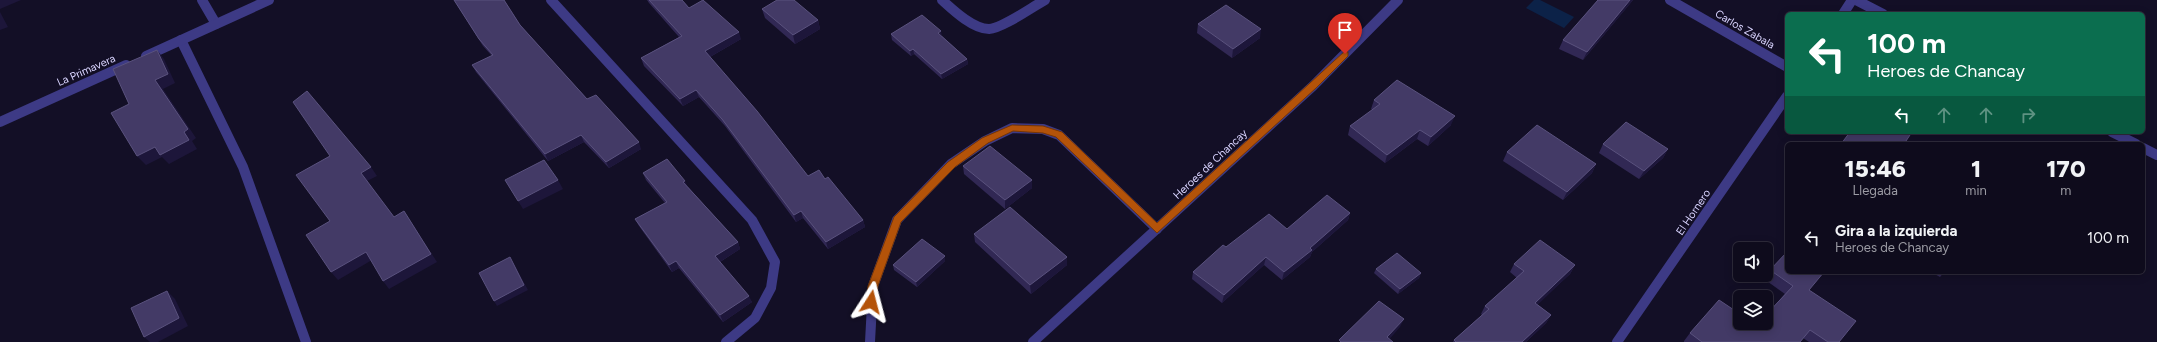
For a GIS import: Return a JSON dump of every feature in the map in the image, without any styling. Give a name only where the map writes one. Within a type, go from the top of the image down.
[{"type":"street","points":[[202,0],[216,24]]},
{"type":"street","name":"La Primavera","points":[[0,122],[269,0]]},
{"type":"street","points":[[551,0],[752,220],[775,262],[771,288],[755,318],[726,342]]},
{"type":"street","points":[[942,0],[966,21],[989,28],[1001,25],[1045,0]]},
{"type":"street","name":"Heroes de Chancay","points":[[1033,342],[1313,86],[1398,0]]},
{"type":"street","name":"Carlos Zabala","points":[[1670,0],[1785,66]]},
{"type":"street","points":[[1844,12],[1852,0]]},
{"type":"street","points":[[1856,0],[1879,12]]},
{"type":"street","points":[[181,40],[243,167],[306,342]]},
{"type":"street","name":"El Hornero","points":[[1617,342],[1785,99]]},
{"type":"street","points":[[870,342],[870,318],[873,286],[897,220],[951,164],[985,141],[1012,128],[1043,129],[1059,135],[1157,229]]},
{"type":"street","points":[[2116,134],[2132,142]]},
{"type":"street","points":[[2145,149],[2157,155]]},
{"type":"water","points":[[1534,0],[1540,0],[1574,17],[1564,28],[1526,8]]},
{"type":"building","points":[[454,0],[504,0],[520,25],[587,99],[596,95],[639,142],[606,162],[581,135],[545,154],[472,65],[493,55],[479,39]]},
{"type":"building","points":[[649,0],[682,0],[689,8],[703,0],[739,32],[705,51],[757,111],[808,176],[819,170],[825,179],[828,177],[863,220],[826,242],[801,211],[794,215],[722,119],[696,90],[680,99],[641,58],[682,36]]},
{"type":"building","points":[[777,0],[794,0],[818,20],[793,35],[762,9]]},
{"type":"building","points":[[1598,0],[1630,0],[1587,52],[1563,40]]},
{"type":"building","points":[[1226,5],[1261,29],[1233,49],[1198,24]]},
{"type":"building","points":[[922,15],[941,31],[938,33],[967,59],[941,74],[913,49],[910,51],[891,34]]},
{"type":"building","points":[[157,50],[168,74],[155,80],[188,129],[184,132],[189,140],[160,155],[155,147],[137,156],[111,113],[129,104],[113,69]]},
{"type":"building","points":[[1397,80],[1455,116],[1431,137],[1420,130],[1387,155],[1350,126],[1380,104],[1374,100]]},
{"type":"building","points":[[307,91],[371,167],[361,173],[394,217],[404,211],[431,254],[383,281],[366,252],[331,272],[306,235],[330,221],[296,175],[330,156],[293,102]]},
{"type":"building","points":[[1626,122],[1668,149],[1644,171],[1603,144]]},
{"type":"building","points":[[1537,125],[1596,164],[1567,192],[1507,152]]},
{"type":"building","points":[[1848,134],[1911,134],[1905,142],[1842,142]]},
{"type":"building","points":[[990,146],[1032,180],[1005,200],[963,166]]},
{"type":"building","points":[[667,159],[685,181],[683,182],[738,242],[715,256],[749,296],[720,315],[676,261],[669,265],[635,219],[667,202],[643,173]]},
{"type":"building","points":[[544,160],[558,180],[518,201],[505,180]]},
{"type":"building","points":[[1327,195],[1350,213],[1310,248],[1312,250],[1284,272],[1266,257],[1224,295],[1193,272],[1223,245],[1226,247],[1269,214],[1287,229]]},
{"type":"building","points":[[1010,207],[1067,257],[1030,285],[974,234]]},
{"type":"building","points":[[922,239],[945,256],[916,282],[893,265]]},
{"type":"building","points":[[1540,240],[1575,265],[1535,303],[1551,315],[1522,342],[1456,342],[1454,340],[1489,309],[1485,306],[1524,271],[1514,264]]},
{"type":"building","points":[[1397,253],[1421,273],[1400,289],[1376,269]]},
{"type":"building","points":[[1785,254],[1785,274],[1822,274],[1809,290],[1856,321],[1839,342],[1828,342],[1810,330],[1800,342],[1702,342],[1690,333],[1719,300],[1733,309],[1733,330],[1773,330],[1773,307],[1793,286],[1773,272],[1773,267]]},
{"type":"building","points":[[510,257],[524,285],[494,301],[479,273]]},
{"type":"building","points":[[167,291],[179,318],[144,337],[131,308]]},
{"type":"building","points":[[1379,301],[1404,319],[1387,337],[1393,342],[1341,342],[1339,340]]},
{"type":"route","points":[[871,302],[873,286],[897,220],[951,164],[985,141],[1012,128],[1043,129],[1059,135],[1157,229],[1313,86],[1345,54]]}]
